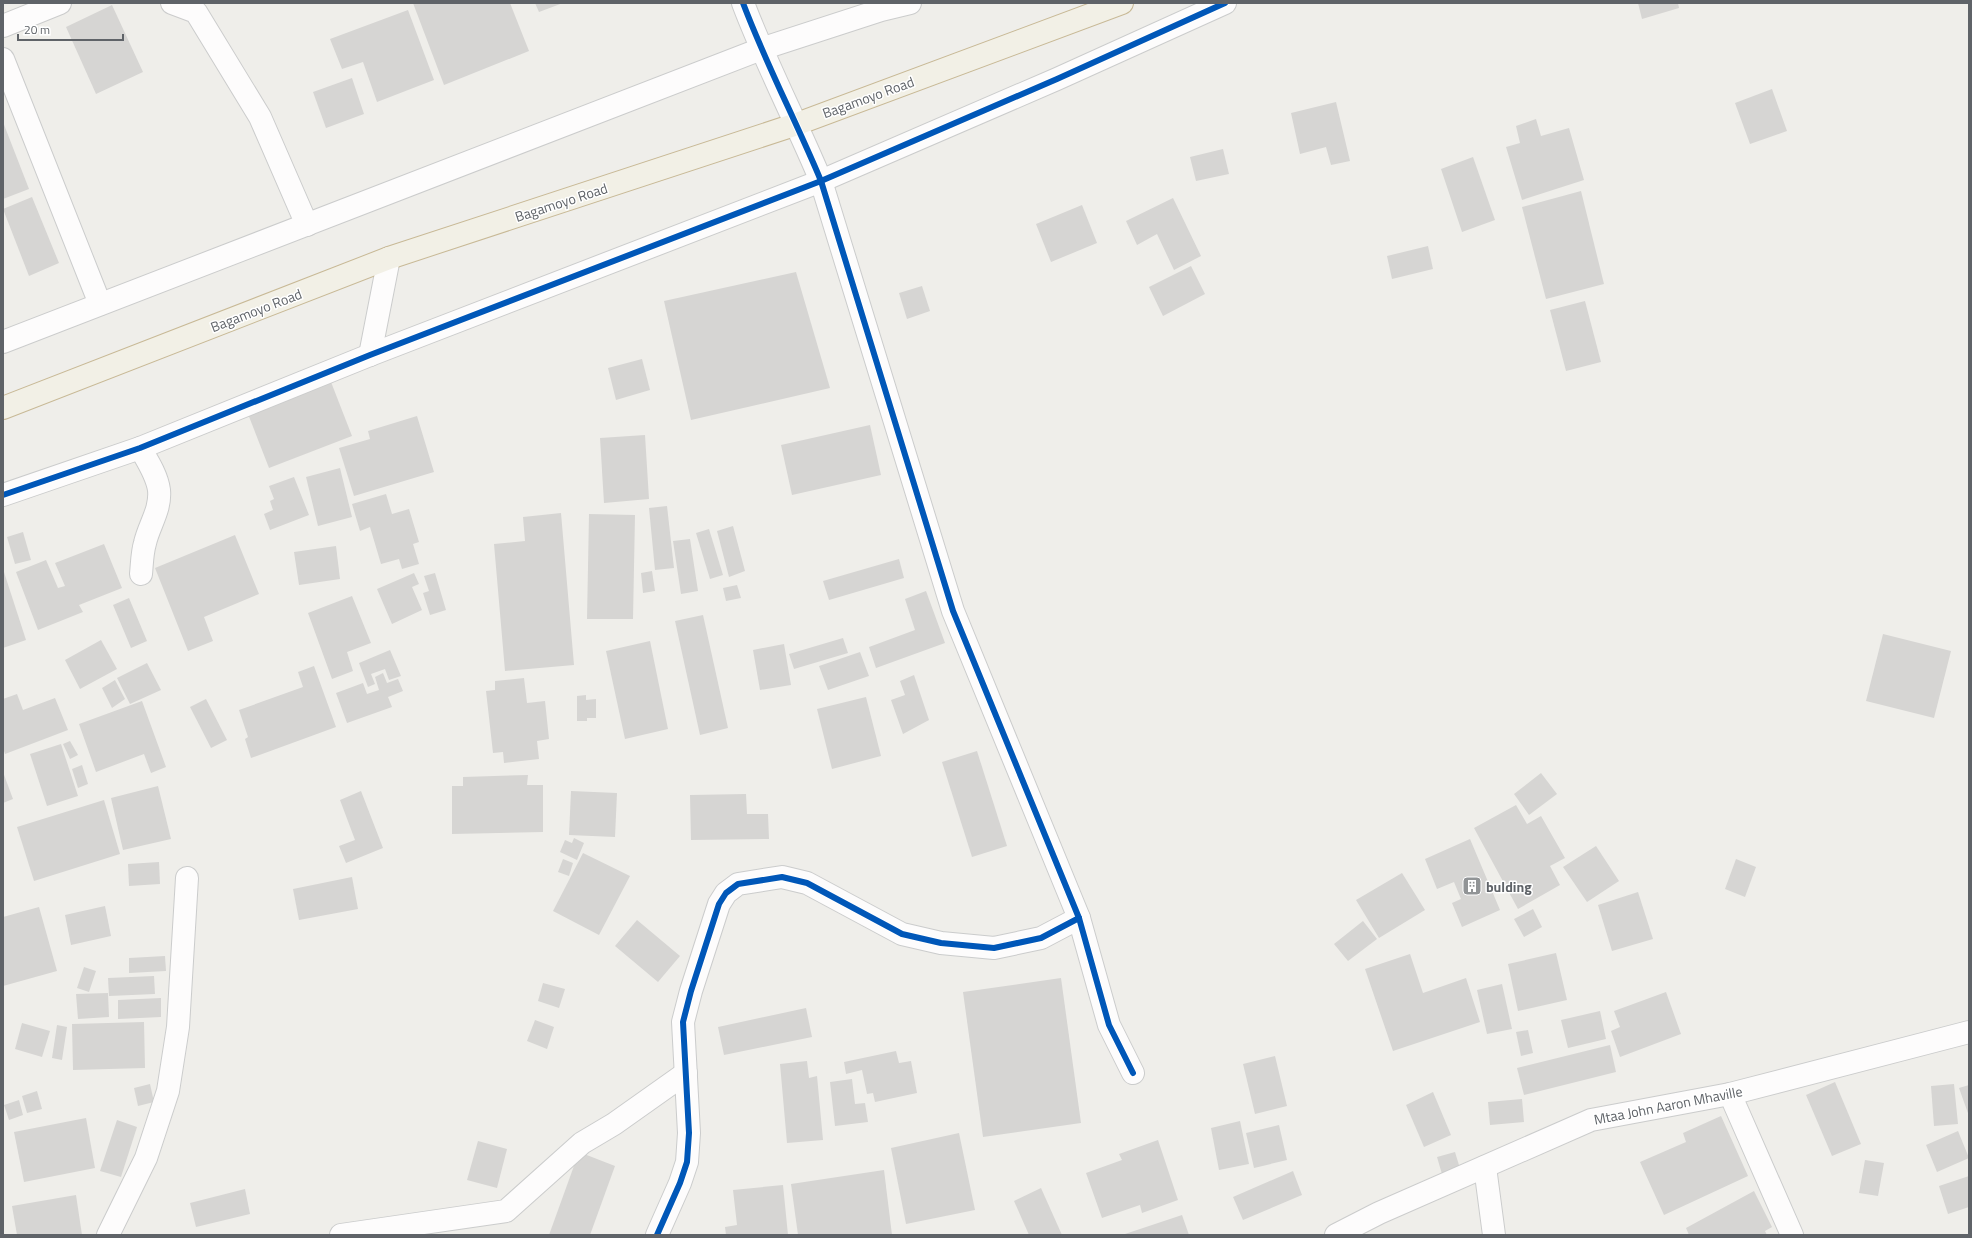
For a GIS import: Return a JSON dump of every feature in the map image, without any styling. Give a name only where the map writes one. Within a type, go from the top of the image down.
[{"type":"highway","name":"Bagamoyo Road","points":[[3,408],[389,258],[797,124],[1122,3]]},
{"type":"street","points":[[3,26],[60,3]]},
{"type":"street","points":[[172,3],[196,12],[260,117],[307,224]]},
{"type":"street","points":[[743,3],[760,49],[797,124],[821,181],[953,611],[1079,918],[1108,1025],[1133,1073]]},
{"type":"street","points":[[3,342],[760,49],[881,10],[910,3]]},
{"type":"street","points":[[3,495],[140,448],[370,355],[821,181],[1057,79],[1226,3]]},
{"type":"street","points":[[3,59],[100,304]]},
{"type":"street","points":[[370,355],[389,258]]},
{"type":"street","points":[[140,448],[150,466],[159,489],[155,518],[145,544],[141,574]]},
{"type":"street","points":[[657,1235],[680,1183],[687,1162],[689,1133],[683,1022],[691,991],[719,904],[726,894],[738,884],[782,877],[807,883],[902,934],[949,943],[994,948],[1041,938],[1079,918]]},
{"type":"street","points":[[108,1235],[146,1158],[168,1091],[178,1027],[187,878]]},
{"type":"street","name":"Mtaa John Aaron Mhaville","points":[[1336,1235],[1379,1213],[1591,1120],[1730,1094],[1969,1032]]},
{"type":"street","points":[[340,1235],[425,1224],[506,1211],[582,1143],[614,1124],[686,1073]]},
{"type":"street","points":[[1730,1094],[1792,1235]]},
{"type":"street","points":[[1486,1167],[1494,1235]]},
{"type":"building","points":[[413,3],[510,3],[529,51],[444,85]]},
{"type":"building","points":[[535,3],[563,3],[539,12]]},
{"type":"building","points":[[1638,3],[1678,3],[1679,8],[1642,19]]},
{"type":"building","points":[[112,5],[143,72],[96,94],[66,27]]},
{"type":"building","points":[[408,10],[434,80],[377,102],[363,62],[342,69],[330,39]]},
{"type":"building","points":[[352,78],[364,114],[326,128],[313,92]]},
{"type":"building","points":[[1772,89],[1787,131],[1750,144],[1735,103]]},
{"type":"building","points":[[1336,102],[1350,161],[1331,165],[1326,147],[1300,154],[1291,113]]},
{"type":"building","points":[[1536,119],[1541,136],[1569,128],[1584,180],[1522,200],[1506,147],[1520,143],[1516,126]]},
{"type":"building","points":[[3,122],[29,189],[3,199]]},
{"type":"building","points":[[1223,149],[1229,174],[1196,181],[1190,157]]},
{"type":"building","points":[[1473,157],[1495,220],[1462,232],[1441,169]]},
{"type":"building","points":[[1581,191],[1604,284],[1546,299],[1522,207]]},
{"type":"building","points":[[32,197],[59,263],[29,276],[3,209]]},
{"type":"building","points":[[1173,198],[1201,256],[1174,270],[1157,234],[1137,245],[1126,221]]},
{"type":"building","points":[[1082,205],[1097,243],[1051,262],[1036,224]]},
{"type":"building","points":[[1428,246],[1433,269],[1392,279],[1387,256]]},
{"type":"building","points":[[1191,266],[1205,294],[1163,316],[1149,287]]},
{"type":"building","points":[[796,272],[830,388],[691,420],[664,301]]},
{"type":"building","points":[[922,286],[930,311],[907,319],[899,293]]},
{"type":"building","points":[[1585,301],[1601,362],[1566,371],[1550,310]]},
{"type":"building","points":[[642,359],[650,390],[616,400],[608,368]]},
{"type":"building","points":[[331,382],[352,436],[269,468],[248,414]]},
{"type":"building","points":[[417,416],[434,472],[354,496],[339,448],[370,439],[368,431]]},
{"type":"building","points":[[870,425],[881,475],[792,495],[781,445]]},
{"type":"building","points":[[645,435],[649,499],[604,503],[600,438]]},
{"type":"building","points":[[340,468],[352,517],[318,526],[306,477]]},
{"type":"building","points":[[294,477],[309,515],[270,530],[264,514],[273,510],[270,501],[274,499],[269,486]]},
{"type":"building","points":[[386,494],[392,514],[409,509],[419,542],[413,544],[419,564],[402,569],[399,559],[381,564],[370,527],[360,531],[352,504]]},
{"type":"building","points":[[667,506],[674,568],[655,570],[649,508]]},
{"type":"building","points":[[561,513],[574,665],[505,671],[494,544],[525,541],[523,517]]},
{"type":"building","points":[[589,514],[635,515],[633,619],[587,619]]},
{"type":"building","points":[[733,526],[745,571],[729,577],[717,531]]},
{"type":"building","points":[[709,529],[723,575],[710,579],[696,533]]},
{"type":"building","points":[[23,532],[31,560],[15,564],[7,537]]},
{"type":"building","points":[[235,535],[259,594],[204,617],[213,641],[188,651],[155,568]]},
{"type":"building","points":[[690,539],[698,591],[681,594],[673,541]]},
{"type":"building","points":[[104,544],[122,588],[79,605],[83,612],[38,630],[16,572],[46,560],[58,588],[65,586],[55,563]]},
{"type":"building","points":[[336,546],[340,579],[299,585],[294,552]]},
{"type":"building","points":[[899,559],[904,578],[829,600],[823,581]]},
{"type":"building","points":[[3,569],[26,640],[3,648]]},
{"type":"building","points":[[652,571],[655,591],[643,593],[641,573]]},
{"type":"building","points":[[414,573],[419,584],[412,587],[422,610],[392,624],[377,589]]},
{"type":"building","points":[[435,573],[446,610],[430,615],[423,593],[429,591],[424,576]]},
{"type":"building","points":[[737,585],[741,598],[726,601],[723,588]]},
{"type":"building","points":[[926,591],[945,643],[876,668],[869,647],[915,630],[905,599]]},
{"type":"building","points":[[352,596],[371,643],[347,652],[353,671],[332,679],[308,613]]},
{"type":"building","points":[[129,598],[147,641],[131,648],[113,605]]},
{"type":"building","points":[[703,615],[728,728],[700,735],[675,621]]},
{"type":"building","points":[[1883,634],[1951,651],[1934,718],[1866,701]]},
{"type":"building","points":[[843,638],[848,653],[794,669],[789,654]]},
{"type":"building","points":[[101,640],[117,669],[80,689],[65,660]]},
{"type":"building","points":[[650,641],[668,729],[625,739],[606,651]]},
{"type":"building","points":[[784,644],[791,685],[760,690],[753,650]]},
{"type":"building","points":[[390,650],[401,676],[389,680],[385,669],[371,674],[375,684],[368,687],[359,663]]},
{"type":"building","points":[[860,652],[869,676],[828,690],[819,666]]},
{"type":"building","points":[[147,663],[161,690],[130,704],[117,678]]},
{"type":"building","points":[[314,666],[336,727],[251,758],[245,739],[248,737],[239,710],[303,687],[298,672]]},
{"type":"building","points":[[383,673],[387,683],[398,679],[403,691],[388,697],[392,707],[347,723],[336,693],[363,683],[367,694],[379,690],[375,677]]},
{"type":"building","points":[[914,675],[929,720],[903,734],[891,700],[905,695],[900,681]]},
{"type":"building","points":[[524,678],[527,703],[545,701],[549,739],[537,741],[539,759],[504,763],[503,752],[493,753],[486,691],[495,690],[495,681]]},
{"type":"building","points":[[115,680],[125,699],[112,708],[102,688]]},
{"type":"building","points":[[17,694],[23,710],[55,698],[68,730],[5,754],[3,748],[3,699]]},
{"type":"building","points":[[586,695],[586,700],[596,699],[596,718],[587,718],[587,721],[577,721],[577,696]]},
{"type":"building","points":[[866,697],[881,756],[832,769],[817,709]]},
{"type":"building","points":[[206,699],[227,740],[211,748],[190,707]]},
{"type":"building","points":[[142,701],[166,767],[151,773],[144,754],[96,772],[79,724]]},
{"type":"building","points":[[70,741],[78,755],[70,759],[63,744]]},
{"type":"building","points":[[61,744],[78,796],[47,806],[30,754]]},
{"type":"building","points":[[977,751],[1007,846],[972,857],[942,762]]},
{"type":"building","points":[[82,765],[88,784],[78,788],[72,769]]},
{"type":"building","points":[[3,772],[13,799],[3,803]]},
{"type":"building","points":[[1541,773],[1557,794],[1529,815],[1514,794]]},
{"type":"building","points":[[528,775],[527,785],[543,785],[543,832],[452,834],[452,786],[463,786],[463,777]]},
{"type":"building","points":[[158,786],[171,839],[123,850],[111,798]]},
{"type":"building","points":[[361,791],[383,848],[346,863],[339,846],[355,840],[340,800]]},
{"type":"building","points":[[571,791],[617,793],[615,837],[569,835]]},
{"type":"building","points":[[746,794],[747,814],[768,814],[769,839],[691,840],[690,795]]},
{"type":"building","points":[[104,800],[120,854],[34,881],[17,827]]},
{"type":"building","points":[[1516,805],[1527,824],[1541,816],[1565,858],[1550,866],[1560,885],[1518,909],[1474,828]]},
{"type":"building","points":[[574,838],[584,843],[577,860],[560,852],[565,840],[572,843]]},
{"type":"building","name":"bulding","points":[[1470,839],[1500,910],[1462,927],[1452,903],[1461,899],[1454,882],[1437,889],[1425,859]]},
{"type":"building","points":[[1596,846],[1619,881],[1587,902],[1563,867]]},
{"type":"building","points":[[583,853],[630,876],[599,935],[553,911]]},
{"type":"building","points":[[563,859],[573,863],[569,876],[558,872]]},
{"type":"building","points":[[1736,859],[1756,867],[1745,897],[1725,889]]},
{"type":"building","points":[[159,862],[160,884],[129,886],[128,864]]},
{"type":"building","points":[[1402,873],[1425,910],[1379,938],[1356,900]]},
{"type":"building","points":[[352,877],[358,909],[299,920],[293,889]]},
{"type":"building","points":[[1638,892],[1653,939],[1612,951],[1598,905]]},
{"type":"building","points":[[105,906],[111,936],[71,945],[65,915]]},
{"type":"building","points":[[39,907],[57,971],[3,986],[3,917]]},
{"type":"building","points":[[1533,909],[1542,927],[1524,937],[1514,919]]},
{"type":"building","points":[[637,920],[680,956],[658,982],[615,946]]},
{"type":"building","points":[[1363,921],[1377,939],[1348,961],[1334,944]]},
{"type":"building","points":[[1556,953],[1567,1000],[1518,1011],[1508,964]]},
{"type":"building","points":[[1410,954],[1423,993],[1466,978],[1480,1022],[1393,1051],[1365,969]]},
{"type":"building","points":[[165,956],[166,971],[129,973],[129,958]]},
{"type":"building","points":[[84,967],[96,971],[89,992],[77,988]]},
{"type":"building","points":[[154,976],[155,994],[109,996],[108,978]]},
{"type":"building","points":[[1061,978],[1081,1123],[983,1137],[963,992]]},
{"type":"building","points":[[543,983],[565,989],[559,1008],[538,1001]]},
{"type":"building","points":[[1502,984],[1512,1029],[1487,1034],[1477,990]]},
{"type":"building","points":[[1666,992],[1681,1034],[1620,1057],[1611,1031],[1620,1027],[1614,1011]]},
{"type":"building","points":[[108,993],[109,1017],[78,1019],[76,994]]},
{"type":"building","points":[[161,998],[161,1017],[118,1019],[118,1000]]},
{"type":"building","points":[[806,1008],[812,1037],[724,1055],[718,1027]]},
{"type":"building","points":[[1600,1011],[1606,1039],[1568,1048],[1561,1020]]},
{"type":"building","points":[[535,1020],[554,1027],[547,1049],[527,1041]]},
{"type":"building","points":[[144,1022],[145,1068],[73,1070],[72,1024]]},
{"type":"building","points":[[22,1023],[50,1031],[42,1057],[15,1049]]},
{"type":"building","points":[[57,1025],[67,1027],[62,1060],[52,1058]]},
{"type":"building","points":[[1528,1030],[1533,1053],[1521,1056],[1516,1032]]},
{"type":"building","points":[[1610,1045],[1616,1072],[1524,1095],[1517,1068]]},
{"type":"building","points":[[896,1051],[899,1063],[911,1061],[917,1093],[875,1102],[873,1093],[867,1094],[862,1070],[846,1074],[844,1062]]},
{"type":"building","points":[[1275,1056],[1287,1106],[1255,1114],[1243,1064]]},
{"type":"building","points":[[807,1061],[809,1078],[817,1076],[823,1140],[787,1143],[780,1064]]},
{"type":"building","points":[[852,1079],[855,1104],[865,1103],[868,1122],[835,1126],[830,1082]]},
{"type":"building","points":[[1835,1082],[1861,1144],[1832,1156],[1806,1095]]},
{"type":"building","points":[[150,1084],[154,1102],[138,1106],[134,1088]]},
{"type":"building","points":[[1954,1084],[1958,1124],[1934,1126],[1931,1086]]},
{"type":"building","points":[[1969,1085],[1969,1116],[1959,1088]]},
{"type":"building","points":[[37,1091],[42,1109],[27,1113],[22,1096]]},
{"type":"building","points":[[1433,1092],[1451,1135],[1424,1147],[1406,1105]]},
{"type":"building","points":[[1522,1099],[1524,1122],[1490,1125],[1488,1102]]},
{"type":"building","points":[[19,1100],[23,1115],[9,1120],[4,1105]]},
{"type":"building","points":[[1721,1116],[1748,1176],[1664,1215],[1640,1162],[1686,1142],[1683,1133]]},
{"type":"building","points":[[86,1118],[95,1168],[24,1182],[14,1132]]},
{"type":"building","points":[[117,1120],[137,1127],[121,1177],[100,1171]]},
{"type":"building","points":[[1240,1121],[1249,1164],[1219,1170],[1211,1128]]},
{"type":"building","points":[[1279,1125],[1287,1160],[1254,1168],[1246,1133]]},
{"type":"building","points":[[1958,1131],[1969,1158],[1937,1172],[1926,1145]]},
{"type":"building","points":[[959,1133],[975,1210],[906,1224],[891,1148]]},
{"type":"building","points":[[1158,1140],[1178,1200],[1142,1213],[1140,1205],[1102,1218],[1086,1173],[1122,1160],[1119,1154]]},
{"type":"building","points":[[478,1141],[507,1149],[497,1188],[467,1180]]},
{"type":"building","points":[[579,1152],[615,1166],[590,1235],[549,1235]]},
{"type":"building","points":[[1455,1152],[1462,1175],[1444,1181],[1437,1157]]},
{"type":"building","points":[[1865,1160],[1884,1163],[1878,1196],[1859,1193]]},
{"type":"building","points":[[884,1170],[892,1235],[798,1235],[791,1184]]},
{"type":"building","points":[[1293,1171],[1302,1195],[1243,1220],[1233,1197]]},
{"type":"building","points":[[1969,1176],[1969,1207],[1948,1214],[1939,1186]]},
{"type":"building","points":[[783,1185],[788,1235],[726,1235],[725,1227],[737,1225],[733,1190]]},
{"type":"building","points":[[1041,1188],[1062,1235],[1029,1235],[1014,1201]]},
{"type":"building","points":[[245,1189],[250,1214],[196,1227],[190,1203]]},
{"type":"building","points":[[1754,1191],[1772,1227],[1765,1231],[1767,1235],[1689,1235],[1686,1228]]},
{"type":"building","points":[[76,1195],[82,1235],[17,1235],[12,1206]]},
{"type":"building","points":[[1182,1215],[1189,1235],[1122,1235]]},
{"type":"cycle path","points":[[743,3],[761,48],[821,181],[953,611],[1079,918],[1109,1025],[1133,1073]]},
{"type":"cycle path","points":[[3,495],[140,448],[370,355],[821,181],[1057,79],[1225,3]]},
{"type":"cycle path","points":[[657,1235],[680,1183],[687,1162],[689,1133],[683,1022],[691,991],[719,904],[726,893],[738,884],[782,877],[807,883],[902,934],[941,943],[994,948],[1041,938],[1079,918]]},
{"type":"place","name":"bulding","points":[[1472,886]]}]
